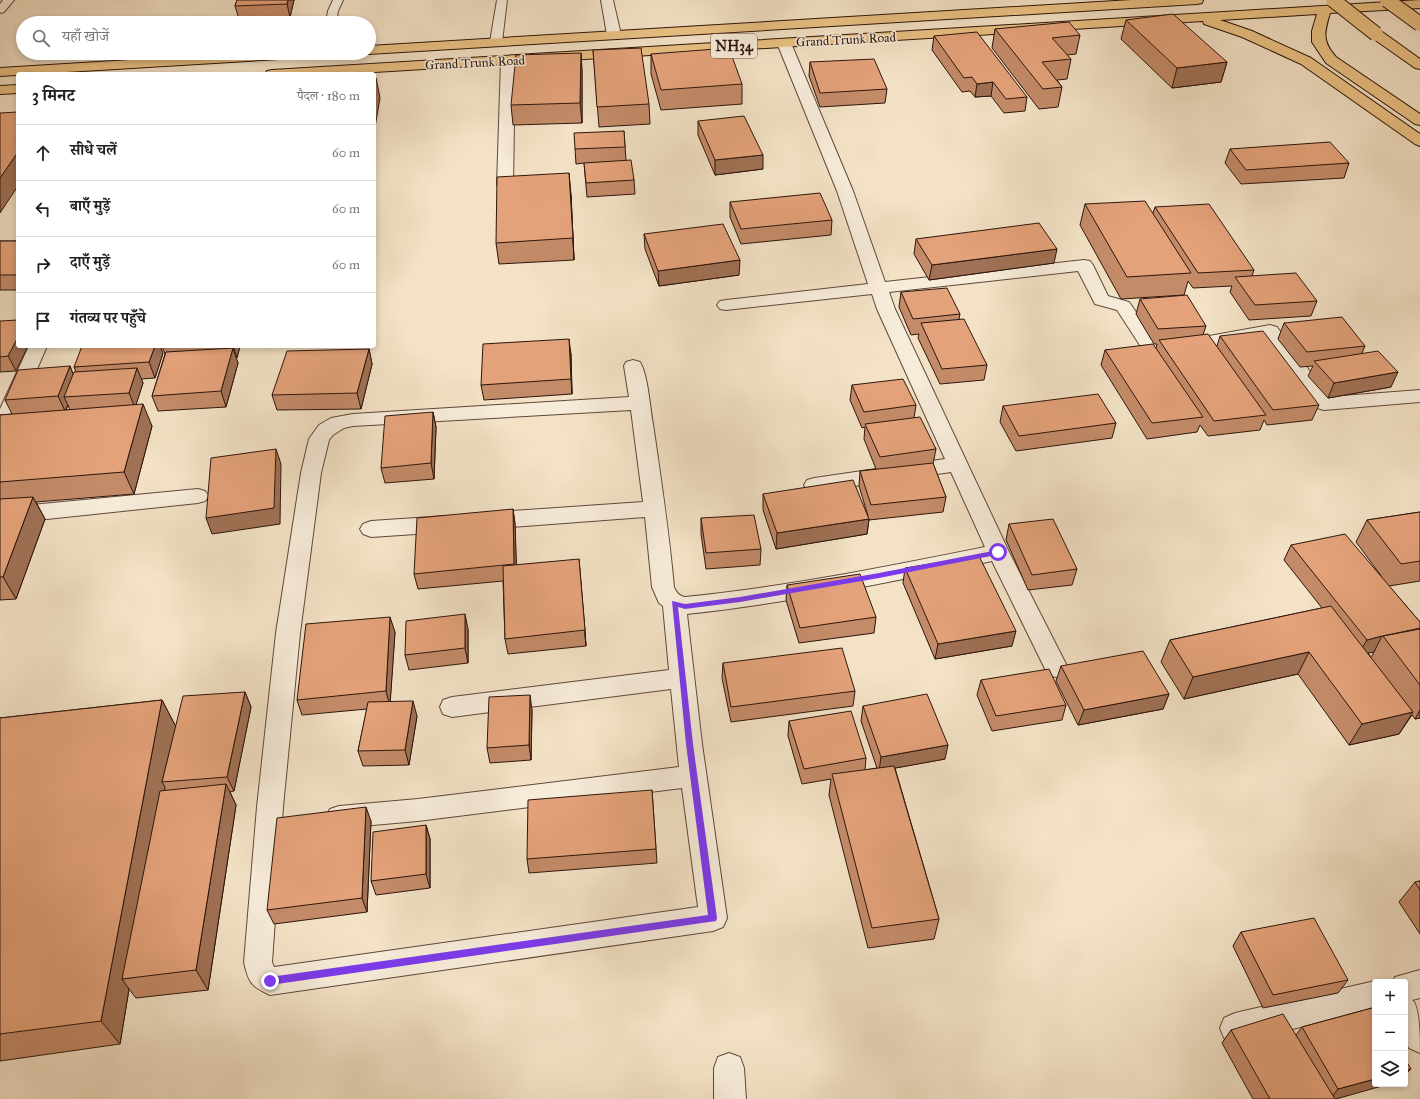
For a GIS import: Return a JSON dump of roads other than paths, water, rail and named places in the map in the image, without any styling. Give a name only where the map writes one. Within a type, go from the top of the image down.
[{"type":"highway","name":"Grand Trunk Road","points":[[376,50],[992,11],[1197,0]]},
{"type":"highway","points":[[1387,0],[1420,24]]},
{"type":"highway","name":"Grand Trunk Road","points":[[306,72],[1197,17],[1329,5],[1420,4]]},
{"type":"highway","points":[[1420,65],[1376,34],[1329,5],[1317,36],[1321,49],[1331,60],[1420,121]]},
{"type":"highway","points":[[1197,17],[1247,34],[1306,61],[1420,141]]},
{"type":"highway","points":[[0,72],[198,60]]},
{"type":"highway","points":[[0,90],[16,89]]},
{"type":"street","points":[[607,0],[614,35]]},
{"type":"street","points":[[784,42],[845,191],[886,309],[998,552],[1056,668]]},
{"type":"street","points":[[505,184],[508,60]]},
{"type":"street","points":[[726,305],[1084,265],[1101,300],[1123,306],[1154,352],[1270,331],[1324,404],[1420,396]]},
{"type":"street","points":[[0,420],[6,417],[37,348]]},
{"type":"street","points":[[633,366],[640,403],[655,509],[663,587],[667,597],[674,603],[685,606],[740,600],[864,579],[998,552]]},
{"type":"street","points":[[640,403],[353,420],[338,424],[326,430],[319,439],[311,473],[288,633],[292,821],[258,962],[262,974],[270,981],[713,918],[694,776],[674,603]]},
{"type":"street","points":[[814,485],[958,464]]},
{"type":"street","points":[[0,516],[198,496]]},
{"type":"street","points":[[371,529],[655,509]]},
{"type":"street","points":[[452,707],[682,678]]},
{"type":"street","points":[[292,821],[418,810],[694,776]]},
{"type":"street","points":[[1408,986],[1420,984]]},
{"type":"street","points":[[1235,1028],[1372,996]]},
{"type":"street","points":[[1407,1015],[1420,1038]]},
{"type":"street","points":[[729,1068],[730,1099]]},
{"type":"lane","points":[[0,10],[9,0]]},
{"type":"lane","points":[[332,16],[338,0]]},
{"type":"lane","points":[[496,42],[502,0]]}]
